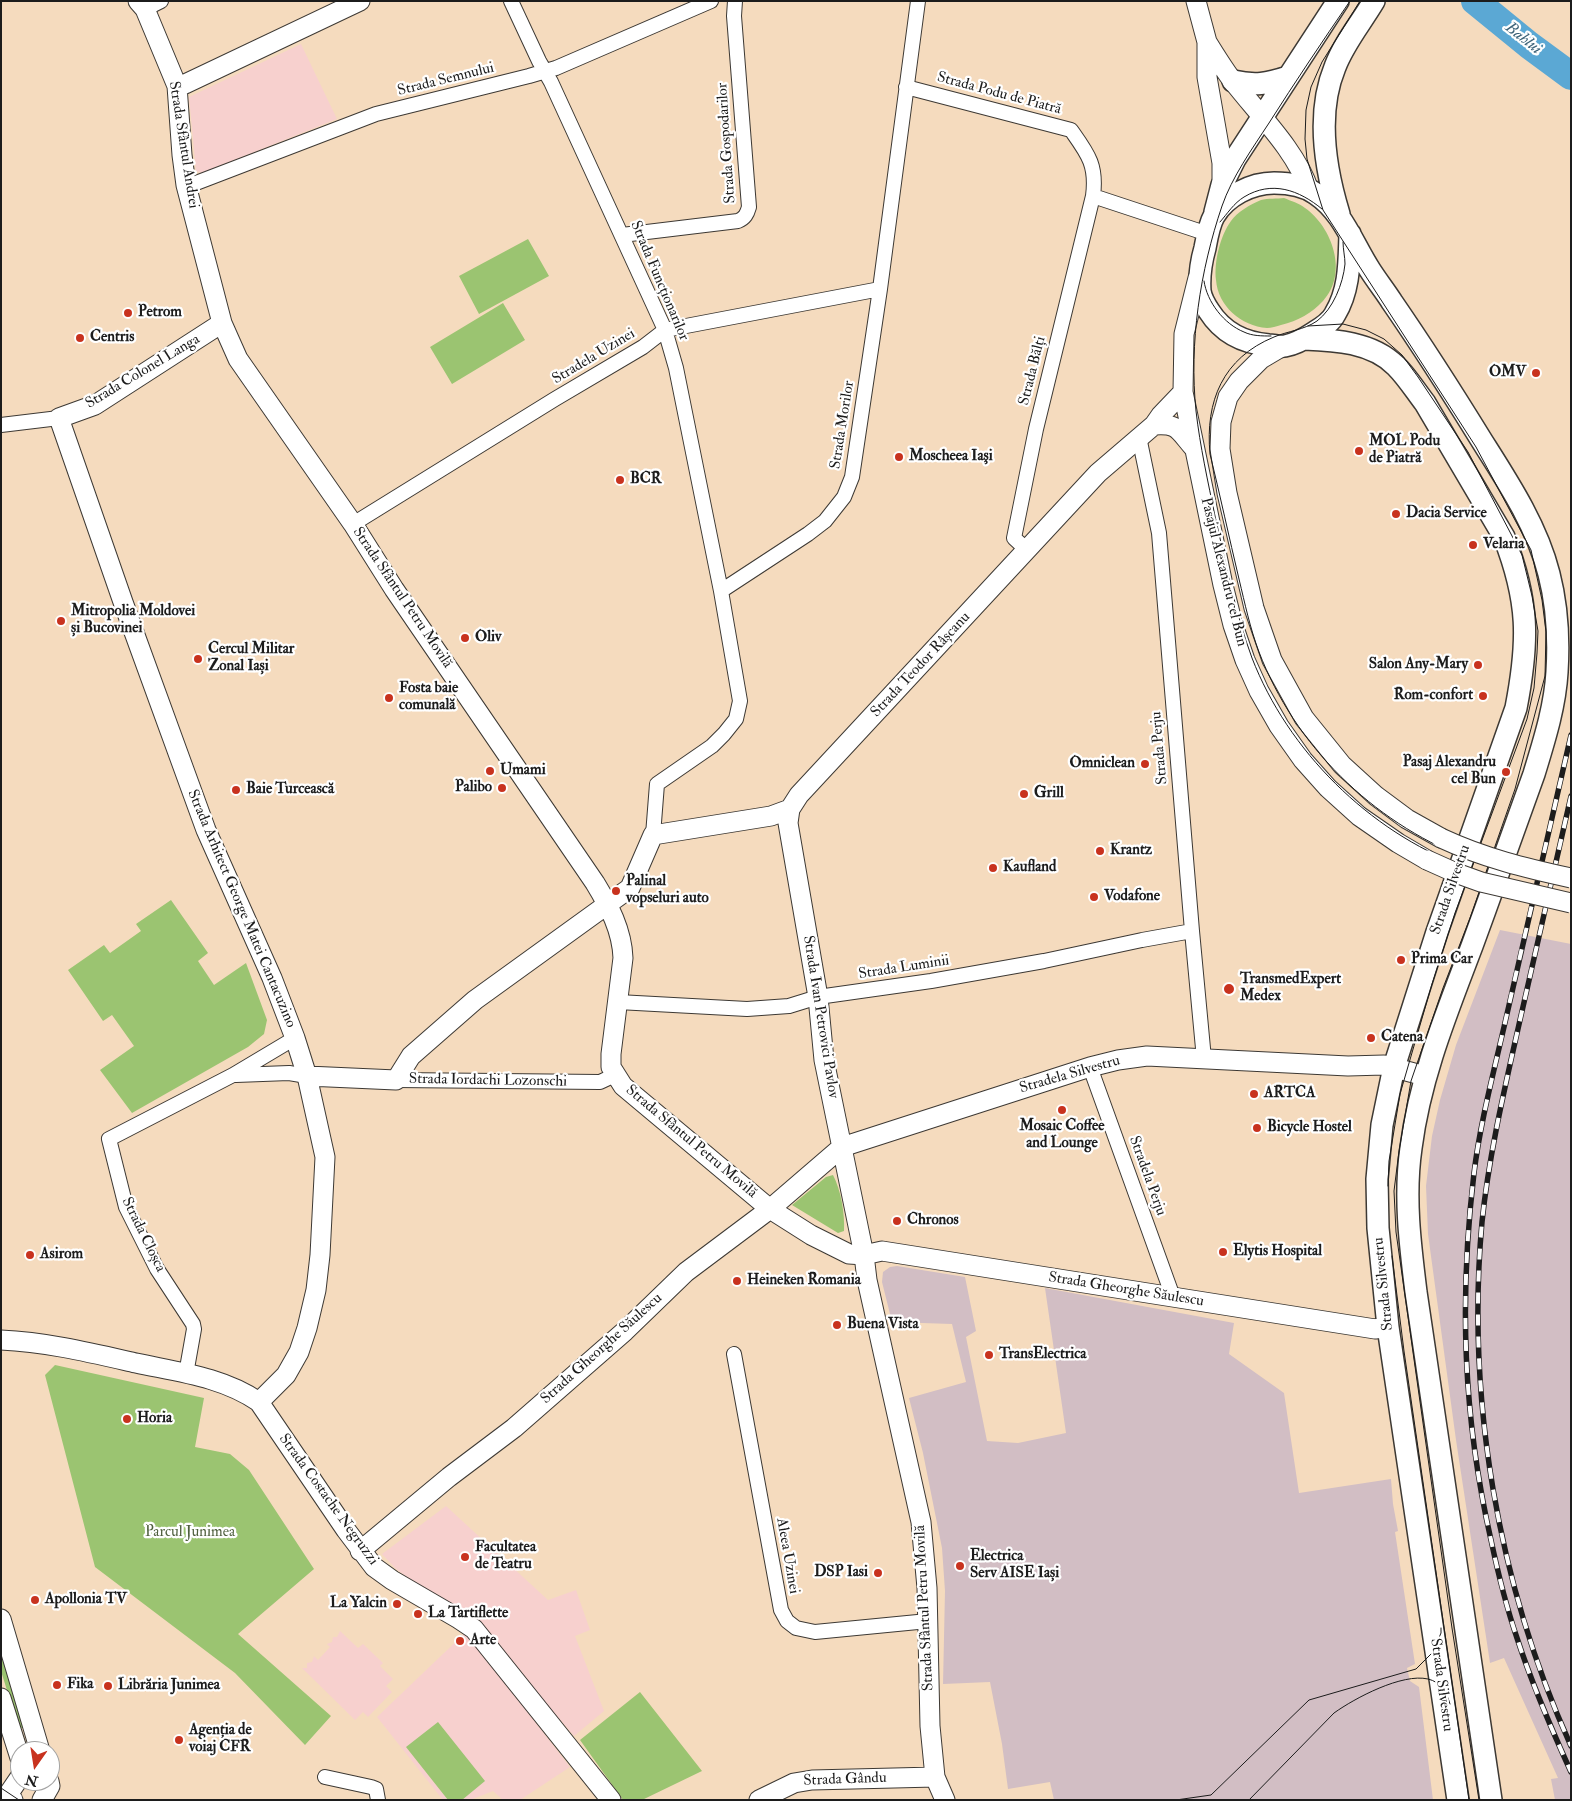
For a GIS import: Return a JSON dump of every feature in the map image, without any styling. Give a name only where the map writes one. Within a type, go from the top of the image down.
[{"type":"main road","points":[[1338,1],[1235,159],[1222,186],[1210,226],[1200,272],[1200,294],[1215,321],[1228,332],[1242,340],[1259,344],[1284,346],[1304,339],[1326,325],[1334,317],[1341,303],[1349,269],[1345,226],[1331,187],[1327,164],[1325,114],[1327,95],[1335,68],[1348,41],[1372,4]]},
{"type":"main road","points":[[1233,81],[1250,85],[1264,84],[1288,77]]},
{"type":"main road","points":[[1210,226],[1220,207],[1232,196],[1264,183],[1283,183],[1309,190],[1326,202],[1345,226]]},
{"type":"main road","name":"Strada Silvestru","points":[[1345,226],[1370,270],[1418,340],[1503,473],[1539,544],[1549,574],[1556,613],[1557,675],[1553,704],[1527,793],[1425,1076],[1417,1107],[1410,1149],[1407,1189],[1409,1229],[1429,1385],[1491,1800]]},
{"type":"main road","name":"Strada Silvestru","points":[[1304,339],[1349,342],[1371,350],[1394,364],[1424,403],[1504,537],[1513,561],[1525,619],[1522,675],[1516,708],[1437,932],[1394,1067],[1382,1125],[1377,1179],[1378,1228],[1388,1327],[1458,1800]]},
{"type":"street","points":[[177,86],[185,84],[360,1]]},
{"type":"street","name":"Strada Funcționarilor","points":[[511,1],[551,82],[665,330],[676,368],[722,592]]},
{"type":"street","name":"Strada Semnului","points":[[186,185],[196,183],[376,114],[545,72],[711,1]]},
{"type":"street","name":"Strada Gospodarilor","points":[[622,235],[738,221],[744,219],[748,214],[734,16],[736,1]]},
{"type":"street","name":"Strada Morilor","points":[[722,592],[808,534],[825,520],[844,497],[852,477],[880,289],[918,1]]},
{"type":"street","points":[[1196,1],[1207,42],[1207,76],[1222,163],[1222,186]]},
{"type":"street","name":"Strada Sfântul Andrei","points":[[148,4],[177,86],[186,185],[222,323]]},
{"type":"street","points":[[1207,42],[1233,81],[1262,116],[1303,173],[1309,190]]},
{"type":"street","name":"Strada Podu de Piatră","points":[[906,87],[1071,130],[1088,153],[1095,180],[1093,196]]},
{"type":"street","points":[[1093,196],[1210,226]]},
{"type":"street","name":"Strada Bălți","points":[[1027,550],[1014,538],[1036,429],[1093,196]]},
{"type":"street","name":"Pasajul Alexandru cel Bun","points":[[1200,272],[1184,334],[1183,392],[1233,625],[1245,660],[1279,726],[1303,760],[1328,788],[1360,816],[1398,843],[1456,874],[1481,882],[1571,903]]},
{"type":"street","name":"Stradela Uzinei","points":[[352,524],[555,399],[643,348],[665,330],[880,289]]},
{"type":"street","name":"Strada Colonel Langa","points":[[1,425],[59,418],[95,404],[222,323]]},
{"type":"street","name":"Strada Sfântul Petru Movilă","points":[[222,323],[238,359],[352,524],[394,590],[595,883],[608,905],[622,945],[623,958],[611,1067],[623,1086],[770,1209],[811,1235],[849,1254],[864,1254],[867,1280],[921,1522],[928,1621],[930,1726],[935,1778],[945,1800]]},
{"type":"street","name":"Pasajul Alexandru cel Bun","points":[[1284,346],[1260,359],[1239,381],[1228,397],[1221,422],[1220,442],[1227,494],[1254,608],[1272,660],[1304,718],[1342,765],[1376,796],[1407,819],[1470,852],[1526,868],[1571,878]]},
{"type":"street","name":"Strada Teodor Râșcanu","points":[[790,809],[799,795],[1098,473],[1154,425],[1161,414],[1183,392]]},
{"type":"street","name":"Strada Arhitect George Matei Cantacuzino","points":[[59,418],[104,549],[206,830],[272,978],[295,1038],[307,1076],[325,1158],[320,1256],[316,1290],[307,1328],[299,1352],[286,1375],[259,1402]]},
{"type":"street","points":[[1154,425],[1167,424],[1178,428],[1194,448]]},
{"type":"street","name":"Strada Perju","points":[[1139,437],[1159,533],[1204,1059]]},
{"type":"street","points":[[722,592],[740,701],[736,719],[712,746],[657,784],[652,834],[771,816],[790,809]]},
{"type":"street","name":"Strada Ivan Petrovici Pavlov","points":[[790,809],[788,824],[818,997],[824,1060],[864,1254]]},
{"type":"street","name":"Strada Iordachi Lozonschi","points":[[396,1080],[411,1056],[475,1000],[630,888],[652,834]]},
{"type":"street","name":"Strada Luminii","points":[[618,1002],[747,1009],[790,1006],[818,997],[931,981],[1044,961],[1192,931]]},
{"type":"street","name":"Strada Cloșca","points":[[186,1374],[194,1328],[193,1324],[157,1268],[126,1207],[109,1139],[233,1075],[295,1038]]},
{"type":"street","name":"Stradela Silvestru","points":[[842,1146],[1090,1067],[1118,1060],[1147,1056],[1348,1066],[1384,1065],[1425,1076]]},
{"type":"street","name":"Stradela Perju","points":[[1090,1067],[1173,1297]]},
{"type":"street","name":"Strada Cloșca","points":[[233,1075],[289,1073],[307,1076],[396,1080]]},
{"type":"street","name":"Strada Iordachi Lozonschi","points":[[396,1080],[600,1082],[615,1074]]},
{"type":"street","name":"Strada Gheorghe Săulescu","points":[[360,1551],[449,1476],[514,1428],[625,1331],[686,1272],[770,1209],[842,1146]]},
{"type":"street","name":"Strada Gheorghe Săulescu","points":[[864,1254],[882,1251],[1375,1329],[1388,1327]]},
{"type":"street","name":"Strada Costache Negruzzi","points":[[1,1340],[81,1351],[186,1374],[244,1391],[259,1402],[360,1551],[374,1568],[474,1629],[611,1800]]},
{"type":"street","name":"Aleea Uzinei","points":[[734,1354],[781,1610],[787,1621],[796,1628],[814,1632],[928,1621]]},
{"type":"street","points":[[1,1619],[37,1741]]},
{"type":"street","points":[[1,1698],[15,1741]]},
{"type":"street","points":[[325,1777],[371,1787],[377,1792],[378,1800]]},
{"type":"street","name":"Strada Gându","points":[[759,1800],[794,1783],[812,1780],[935,1778]]},
{"type":"shaded area","points":[[301,44],[337,119],[202,173],[196,171],[189,97]]},
{"type":"shaded area","points":[[1500,930],[1571,944],[1571,1800],[1555,1800],[1551,1779],[1558,1778],[1504,1658],[1490,1663],[1456,1440],[1428,1234],[1426,1186],[1432,1136],[1440,1100],[1456,1045]]},
{"type":"shaded area","points":[[897,1266],[965,1277],[976,1331],[966,1337],[987,1441],[1018,1443],[1066,1433],[1045,1288],[1234,1323],[1229,1354],[1284,1393],[1299,1493],[1391,1479],[1398,1531],[1395,1532],[1415,1664],[1407,1668],[1410,1681],[1419,1687],[1433,1800],[1054,1800],[1050,1782],[1008,1789],[1002,1744],[990,1682],[943,1684],[945,1591],[942,1548],[923,1453],[909,1398],[966,1382],[952,1324],[892,1322],[882,1282],[883,1272],[890,1267]]},
{"type":"shaded area","points":[[446,1506],[548,1600],[576,1590],[590,1630],[575,1636],[604,1711],[574,1736],[474,1620],[441,1604],[395,1568],[382,1554]]},
{"type":"shaded area","points":[[340,1631],[358,1648],[363,1644],[383,1663],[380,1666],[393,1679],[386,1686],[392,1692],[368,1717],[363,1712],[355,1720],[302,1668],[307,1668],[307,1663],[312,1662],[314,1656],[318,1660],[330,1647],[327,1644],[332,1642],[333,1637],[337,1637]]},
{"type":"shaded area","points":[[466,1632],[570,1767],[520,1800],[503,1800],[493,1791],[470,1800],[443,1800],[377,1717]]},
{"type":"green space","points":[[1284,198],[1303,206],[1315,216],[1323,227],[1334,251],[1335,277],[1331,290],[1323,301],[1309,313],[1299,319],[1267,328],[1240,319],[1226,306],[1221,298],[1216,280],[1217,257],[1227,227],[1237,214],[1261,200]]},
{"type":"green space","points":[[528,239],[549,276],[479,314],[459,276]]},
{"type":"green space","points":[[503,303],[525,340],[452,384],[430,347]]},
{"type":"green space","points":[[171,900],[208,953],[198,961],[214,985],[246,963],[267,1020],[264,1034],[248,1047],[132,1113],[100,1070],[134,1046],[112,1015],[103,1021],[68,970],[104,945],[110,953],[141,931],[136,924]]},
{"type":"green space","points":[[833,1175],[842,1202],[844,1217],[844,1231],[838,1233],[792,1205],[826,1177]]},
{"type":"green space","name":"Parcul Junimea","points":[[55,1365],[204,1398],[195,1447],[230,1454],[249,1470],[314,1569],[238,1634],[331,1716],[305,1745],[235,1673],[95,1567],[45,1375]]},
{"type":"green space","points":[[1,1649],[25,1727],[19,1729],[1,1671]]},
{"type":"green space","points":[[640,1692],[702,1771],[642,1800],[623,1800],[580,1740]]},
{"type":"green space","points":[[438,1722],[485,1781],[462,1800],[448,1800],[406,1747]]},
{"type":"waterway","name":"Bahlui","points":[[1475,1],[1571,76]]},
{"type":"tram line","points":[[1350,1],[1249,153],[1231,184],[1214,231],[1202,281],[1195,333],[1194,385],[1196,411],[1207,477],[1231,588],[1252,658],[1268,692],[1287,725],[1336,784],[1364,809],[1395,832],[1428,851],[1462,866],[1489,875],[1571,894]]},
{"type":"tram line","points":[[1360,1],[1322,62],[1311,87],[1306,110],[1305,139],[1307,159],[1323,210],[1476,447],[1531,550],[1542,600],[1546,632],[1545,676],[1515,789],[1411,1081],[1394,1191],[1396,1232],[1452,1628],[1479,1800]]},
{"type":"tram line","points":[[1220,222],[1240,199],[1265,189],[1275,188],[1295,192],[1322,209]]},
{"type":"tram line","points":[[1343,242],[1344,272],[1336,296],[1328,310],[1312,324],[1274,337],[1256,346],[1242,357],[1230,369],[1221,383],[1211,416],[1210,454],[1250,625],[1259,652],[1274,686],[1293,719],[1315,749],[1368,801],[1399,823],[1431,842],[1465,858],[1504,871],[1571,886]]},
{"type":"tram line","points":[[1204,281],[1213,304],[1230,324],[1250,334],[1271,336]]},
{"type":"tram line","points":[[1308,326],[1343,324],[1366,330],[1384,339],[1402,355],[1468,452],[1522,555],[1538,631],[1534,688],[1527,719],[1455,913],[1400,1094],[1389,1161],[1388,1186]]},
{"type":"tram line","points":[[1392,1256],[1469,1800]]},
{"type":"tram line","points":[[1176,1800],[1211,1795],[1309,1700],[1416,1669],[1433,1652],[1441,1633],[1441,1628]]},
{"type":"tram line","points":[[1249,1800],[1334,1713],[1366,1694],[1392,1683],[1417,1678],[1428,1679],[1433,1680],[1443,1689],[1450,1704]]},
{"type":"tram line","points":[[1,1788],[19,1800]]},
{"type":"railway","points":[[1571,735],[1480,1136],[1469,1220],[1465,1312],[1466,1358],[1474,1448],[1496,1565],[1509,1614],[1523,1655],[1542,1706],[1571,1772]]},
{"type":"railway","points":[[1571,796],[1493,1146],[1482,1222],[1478,1288],[1479,1355],[1484,1423],[1493,1490],[1507,1556],[1524,1621],[1546,1684],[1571,1746]]},
{"type":"place","name":"Petrom","points":[[128,313]]},
{"type":"place","name":"Centris","points":[[80,338]]},
{"type":"place","name":"OMV","points":[[1536,373]]},
{"type":"place","name":"MOL Podu de Piatră","points":[[1359,451]]},
{"type":"place","name":"Moscheea Iaşi","points":[[899,457]]},
{"type":"place","name":"BCR","points":[[620,480]]},
{"type":"place","name":"Dacia Service","points":[[1396,514]]},
{"type":"place","name":"Velaria","points":[[1473,545]]},
{"type":"place","name":"Mitropolia Moldovei și Bucovinei","points":[[61,621]]},
{"type":"place","name":"Oliv","points":[[465,638]]},
{"type":"place","name":"Cercul Militar Zonal Iași","points":[[198,659]]},
{"type":"place","name":"Salon Any-Mary","points":[[1478,665]]},
{"type":"place","name":"Rom-confort","points":[[1483,696]]},
{"type":"place","name":"Fosta baie comunală","points":[[389,698]]},
{"type":"place","name":"Omniclean","points":[[1145,764]]},
{"type":"place","name":"Umami","points":[[490,771]]},
{"type":"place","name":"Pasaj Alexandru cel Bun","points":[[1506,772]]},
{"type":"place","name":"Palibo","points":[[502,788]]},
{"type":"place","name":"Baie Turcească","points":[[236,790]]},
{"type":"place","name":"Grill","points":[[1024,794]]},
{"type":"place","name":"Krantz","points":[[1100,851]]},
{"type":"place","name":"Kaufland","points":[[993,868]]},
{"type":"place","name":"Palinal vopseluri auto","points":[[616,891]]},
{"type":"place","name":"Vodafone","points":[[1094,897]]},
{"type":"place","name":"Prima Car","points":[[1401,960]]},
{"type":"place","name":"TransmedExpert Medex","points":[[1229,989]]},
{"type":"place","name":"Catena","points":[[1371,1038]]},
{"type":"place","name":"ARTCA","points":[[1254,1094]]},
{"type":"place","name":"Mosaic Coffee and Lounge","points":[[1062,1110]]},
{"type":"place","name":"Bicycle Hostel","points":[[1257,1128]]},
{"type":"place","name":"Chronos","points":[[897,1221]]},
{"type":"place","name":"Elytis Hospital","points":[[1223,1252]]},
{"type":"place","name":"Asirom","points":[[30,1255]]},
{"type":"place","name":"Heineken Romania","points":[[737,1281]]},
{"type":"place","name":"Buena Vista","points":[[837,1325]]},
{"type":"place","name":"TransElectrica","points":[[989,1355]]},
{"type":"place","name":"Horia","points":[[127,1419]]},
{"type":"place","name":"Facultatea de Teatru","points":[[465,1557]]},
{"type":"place","name":"Electrica Serv AISE Iași","points":[[960,1566]]},
{"type":"place","name":"DSP Iasi","points":[[878,1573]]},
{"type":"place","name":"Apollonia TV","points":[[35,1600]]},
{"type":"place","name":"La Yalcin","points":[[397,1604]]},
{"type":"place","name":"La Tartiflette","points":[[418,1614]]},
{"type":"place","name":"Arte","points":[[460,1641]]},
{"type":"place","name":"Fika","points":[[57,1685]]},
{"type":"place","name":"Librăria Junimea","points":[[108,1686]]},
{"type":"place","name":"Agenția de voiaj CFR","points":[[179,1740]]}]
